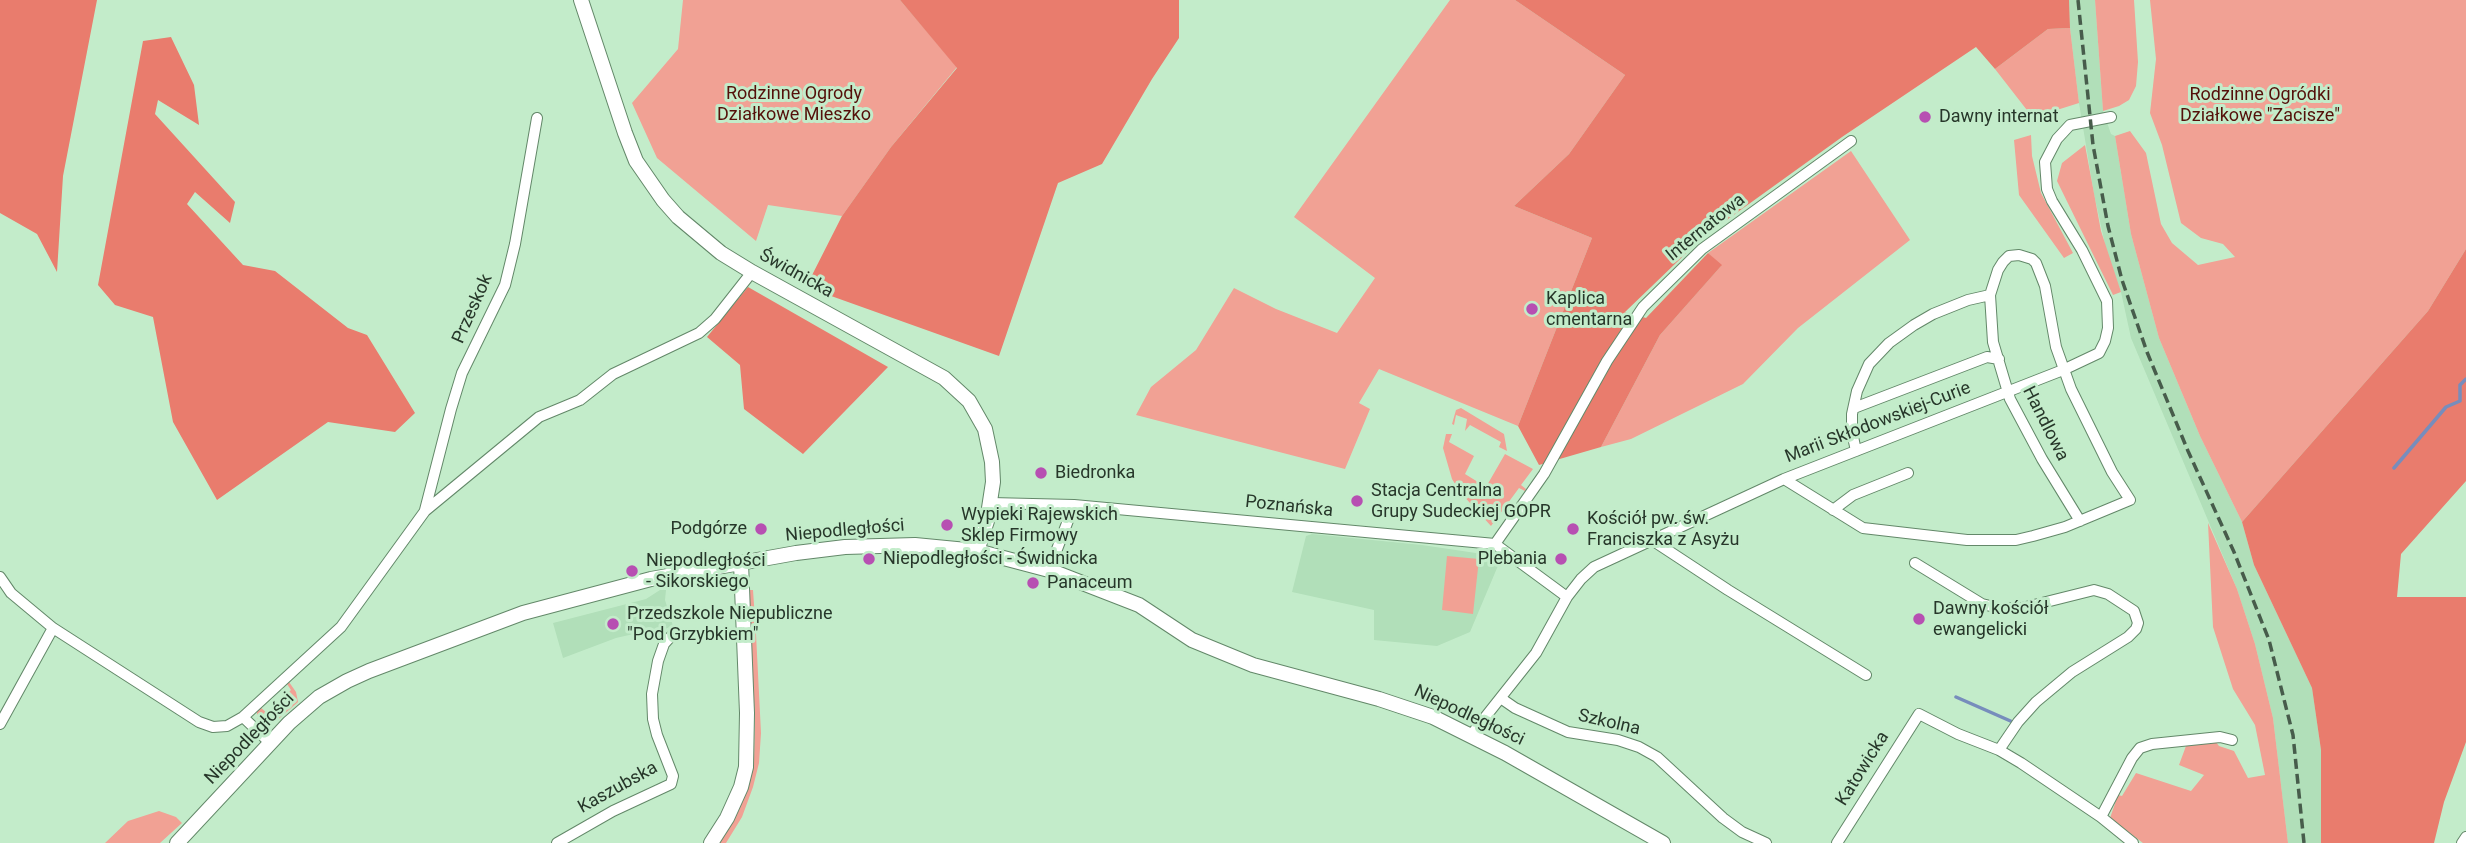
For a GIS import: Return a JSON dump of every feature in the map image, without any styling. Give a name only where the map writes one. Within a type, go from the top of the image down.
[{"type":"main road","name":"Świdnicka","points":[[581,0],[636,161],[678,217],[721,253],[944,378],[970,401],[985,429],[992,462],[991,503],[977,551]]},
{"type":"main road","name":"Niepodległości","points":[[177,843],[269,742],[319,697],[347,681],[523,613],[579,597],[651,579],[808,551],[878,545],[915,545],[977,551],[1049,570],[1139,606],[1192,640],[1253,665],[1379,699],[1472,735],[1663,843]]},
{"type":"main road","points":[[711,843],[727,818],[746,768],[747,713],[741,563]]},
{"type":"street","name":"Marii Skłodowskiej-Curie","points":[[1472,735],[1536,653],[1567,597],[1594,567],[1784,479],[2063,370],[2099,353],[2105,341],[2109,314],[2106,301],[2082,250],[2052,201],[2047,189],[2045,162],[2057,139],[2070,125],[2110,117]]},
{"type":"street","name":"Przeskok","points":[[425,511],[462,373],[505,285],[537,118]]},
{"type":"street","name":"Internatowa","points":[[1495,544],[1544,474],[1607,361],[1643,307],[1702,249],[1851,141]]},
{"type":"street","points":[[1784,479],[1863,528],[1967,540],[2016,540],[2049,532],[2130,500],[2084,417],[2063,370],[2050,320],[2045,286],[2032,259],[2018,255],[2009,256],[1998,270],[1990,295],[1968,300],[1933,314],[1889,343],[1870,364],[1857,391],[1854,408],[1852,432],[1856,451]]},
{"type":"street","name":"Przeskok","points":[[243,717],[341,627],[425,511],[539,417],[580,400],[613,374],[699,332],[715,319],[752,272]]},
{"type":"street","name":"Handlowa","points":[[1990,295],[1993,342],[2008,391],[2018,416],[2080,521]]},
{"type":"street","points":[[1854,408],[1987,357],[1999,359]]},
{"type":"street","points":[[1833,510],[1853,495],[1909,473]]},
{"type":"street","name":"Poznańska","points":[[991,503],[1074,505],[1495,544]]},
{"type":"street","points":[[1049,570],[1074,505]]},
{"type":"street","points":[[1652,540],[1866,674]]},
{"type":"street","points":[[1495,544],[1567,597]]},
{"type":"street","points":[[1915,563],[1982,604],[1999,608],[2022,608],[2094,590],[2108,594],[2134,611],[2136,629],[2128,637],[2072,672],[2036,702],[1999,750],[2101,817],[2133,843]]},
{"type":"street","points":[[0,577],[11,593],[53,628],[199,722],[213,727],[227,726],[243,717],[269,742]]},
{"type":"street","points":[[0,724],[53,628]]},
{"type":"street","name":"Kaszubska","points":[[557,843],[613,811],[671,784],[673,776],[653,719],[652,694],[664,644],[674,634]]},
{"type":"street","name":"Szkolna","points":[[1502,699],[1515,708],[1568,732],[1618,740],[1648,752],[1723,818],[1742,832],[1766,843]]},
{"type":"street","name":"Katowicka","points":[[1837,843],[1919,714],[1958,734],[1999,750]]},
{"type":"street","points":[[2101,817],[2140,748],[2146,745],[2220,737],[2232,740]]},
{"type":"street","points":[[2462,843],[2466,837]]},
{"type":"shaded area","points":[[0,0],[97,0],[63,176],[57,272],[37,234],[0,213]]},
{"type":"shaded area","points":[[900,0],[1179,0],[1179,38],[1102,164],[1058,183],[999,356],[806,287],[842,216],[891,147],[957,68]]},
{"type":"shaded area","points":[[1515,0],[2069,0],[2070,28],[2048,29],[1995,69],[1976,47],[1842,137],[1703,237],[1625,312],[1646,318],[1708,253],[1722,265],[1660,335],[1601,447],[1539,465],[1518,426],[1592,238],[1514,206],[1569,154],[1625,75]]},
{"type":"shaded area","points":[[2069,0],[2095,0],[2103,111],[2111,134],[2115,136],[2131,234],[2159,338],[2200,436],[2242,522],[2254,565],[2312,688],[2321,750],[2321,843],[2288,843],[2273,718],[2255,644],[2237,589],[2131,338],[2121,292],[2108,258],[2094,194],[2079,103]]},
{"type":"shaded area","points":[[171,37],[194,85],[199,125],[158,100],[155,114],[235,202],[230,223],[195,192],[187,204],[243,265],[275,271],[348,328],[367,335],[415,413],[395,432],[328,422],[217,500],[173,422],[153,317],[115,305],[98,285],[143,41]]},
{"type":"shaded area","points":[[2466,249],[2466,481],[2401,554],[2397,597],[2466,597],[2466,742],[2444,802],[2434,843],[2321,843],[2321,750],[2312,688],[2254,565],[2242,522],[2428,311]]},
{"type":"shaded area","points":[[748,287],[888,367],[803,454],[744,409],[740,365],[707,337]]},
{"type":"shaded area","points":[[1312,534],[1422,545],[1496,556],[1500,561],[1470,632],[1437,646],[1374,640],[1374,610],[1292,592],[1306,536]]},
{"type":"shaded area","name":"Przedszkole Niepubliczne \"Pod Grzybkiem\"","points":[[660,590],[666,590],[665,600],[673,626],[616,638],[563,658],[553,623],[646,599]]},
{"type":"green space","name":"Rodzinne Ogrody Działkowe Mieszko","points":[[683,0],[900,0],[957,67],[891,147],[842,216],[768,205],[756,241],[657,158],[632,103],[678,49]]},
{"type":"green space","points":[[1450,0],[1515,0],[1625,75],[1569,154],[1514,206],[1592,238],[1518,426],[1379,369],[1359,403],[1370,409],[1345,469],[1136,415],[1151,387],[1196,350],[1234,288],[1276,309],[1337,333],[1375,278],[1294,217]]},
{"type":"green space","points":[[2095,0],[2134,0],[2138,62],[2136,86],[2129,100],[2103,111]]},
{"type":"green space","name":"Rodzinne Ogródki Działkowe \"Zacisze\"","points":[[2150,0],[2466,0],[2466,249],[2428,311],[2242,522],[2200,436],[2159,338],[2131,234],[2115,136],[2130,131],[2146,153],[2161,224],[2172,243],[2198,265],[2235,257],[2223,244],[2201,238],[2181,223],[2162,145],[2150,113],[2156,59]]},
{"type":"green space","points":[[2070,28],[2079,103],[2060,109],[2037,123],[1995,69],[2048,29]]},
{"type":"green space","points":[[2031,135],[2032,156],[2041,193],[2073,253],[2064,258],[2019,195],[2014,140]]},
{"type":"green space","points":[[2085,145],[2101,231],[2121,292],[2113,295],[2057,181],[2062,163]]},
{"type":"green space","points":[[1851,151],[1910,240],[1798,328],[1743,384],[1631,439],[1601,447],[1660,335],[1721,266],[1708,253]]},
{"type":"green space","points":[[1461,408],[1504,434],[1507,451],[1499,447],[1501,442],[1470,425],[1465,431],[1467,419],[1456,415],[1454,425],[1452,424],[1456,410]]},
{"type":"green space","points":[[1446,434],[1452,434],[1449,442],[1474,456],[1465,474],[1486,487],[1505,454],[1533,469],[1521,485],[1525,491],[1519,488],[1491,526],[1460,492],[1452,479],[1443,448]]},
{"type":"green space","points":[[2208,523],[2237,589],[2255,644],[2273,718],[2288,843],[2143,843],[2110,818],[2118,795],[2122,796],[2136,773],[2191,791],[2204,775],[2179,765],[2186,746],[2216,742],[2219,746],[2234,751],[2248,778],[2265,775],[2255,725],[2233,689],[2213,627]]},
{"type":"green space","points":[[1447,556],[1479,559],[1473,614],[1442,610]]},
{"type":"green space","points":[[748,590],[753,590],[756,634],[761,733],[759,763],[742,817],[726,843],[719,843],[741,805],[754,759],[755,718]]},
{"type":"green space","points":[[289,682],[296,692],[298,702],[274,723],[268,724],[262,720],[259,722],[257,710],[260,707],[267,713],[291,690],[287,684]]},
{"type":"green space","points":[[159,811],[176,817],[182,823],[160,843],[105,843],[128,821]]},
{"type":"waterway","points":[[2394,468],[2446,407],[2460,401],[2460,385],[2466,379]]},
{"type":"waterway","points":[[1956,697],[2015,723]]},
{"type":"railway","points":[[2078,0],[2093,145],[2108,226],[2122,280],[2147,352],[2269,640],[2293,735],[2304,843]]},
{"type":"place","name":"Dawny internat","points":[[1925,117]]},
{"type":"place","name":"Kaplica cmentarna","points":[[1532,309]]},
{"type":"place","name":"Biedronka","points":[[1041,473]]},
{"type":"place","name":"Stacja Centralna Grupy Sudeckiej GOPR","points":[[1357,501]]},
{"type":"place","name":"Wypieki Rajewskich Sklep Firmowy","points":[[947,525]]},
{"type":"place","name":"Podgórze","points":[[761,529]]},
{"type":"place","name":"Kościół pw. św. Franciszka z Asyżu","points":[[1573,529]]},
{"type":"place","name":"Niepodległości - Świdnicka","points":[[869,559]]},
{"type":"place","name":"Plebania","points":[[1561,559]]},
{"type":"place","name":"Niepodległości - Sikorskiego","points":[[632,571]]},
{"type":"place","name":"Panaceum","points":[[1033,583]]},
{"type":"place","name":"Dawny kościół ewangelicki","points":[[1919,619]]},
{"type":"place","name":"Przedszkole Niepubliczne \"Pod Grzybkiem\"","points":[[613,624]]}]
